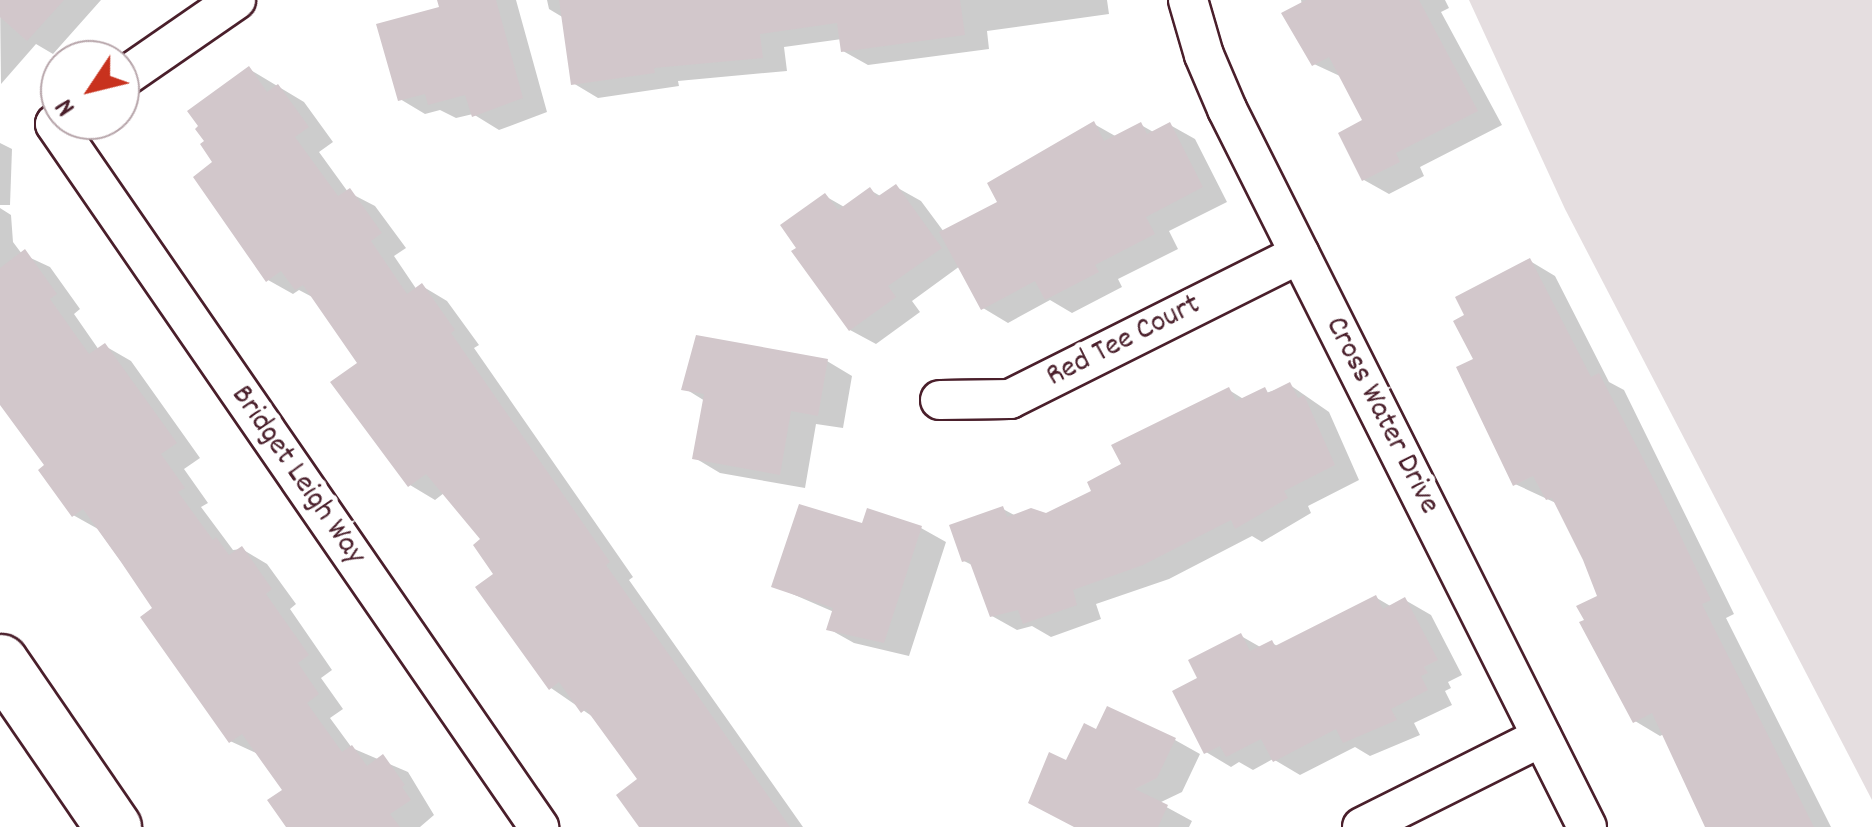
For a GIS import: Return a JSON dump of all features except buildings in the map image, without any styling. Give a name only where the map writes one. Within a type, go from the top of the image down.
[{"type":"street","points":[[140,66],[236,0]]},
{"type":"street","name":"Cross Water Drive","points":[[1188,0],[1204,55],[1227,108],[1586,827]]},
{"type":"street","name":"Bridget Leigh Way","points":[[70,140],[539,827]]},
{"type":"street","name":"Red Tee Court","points":[[940,400],[1010,399],[1300,254]]},
{"type":"street","points":[[0,662],[114,827]]},
{"type":"street","points":[[1362,827],[1542,737]]},
{"type":"shaded area","points":[[1469,0],[1872,0],[1872,800],[1565,209]]}]
